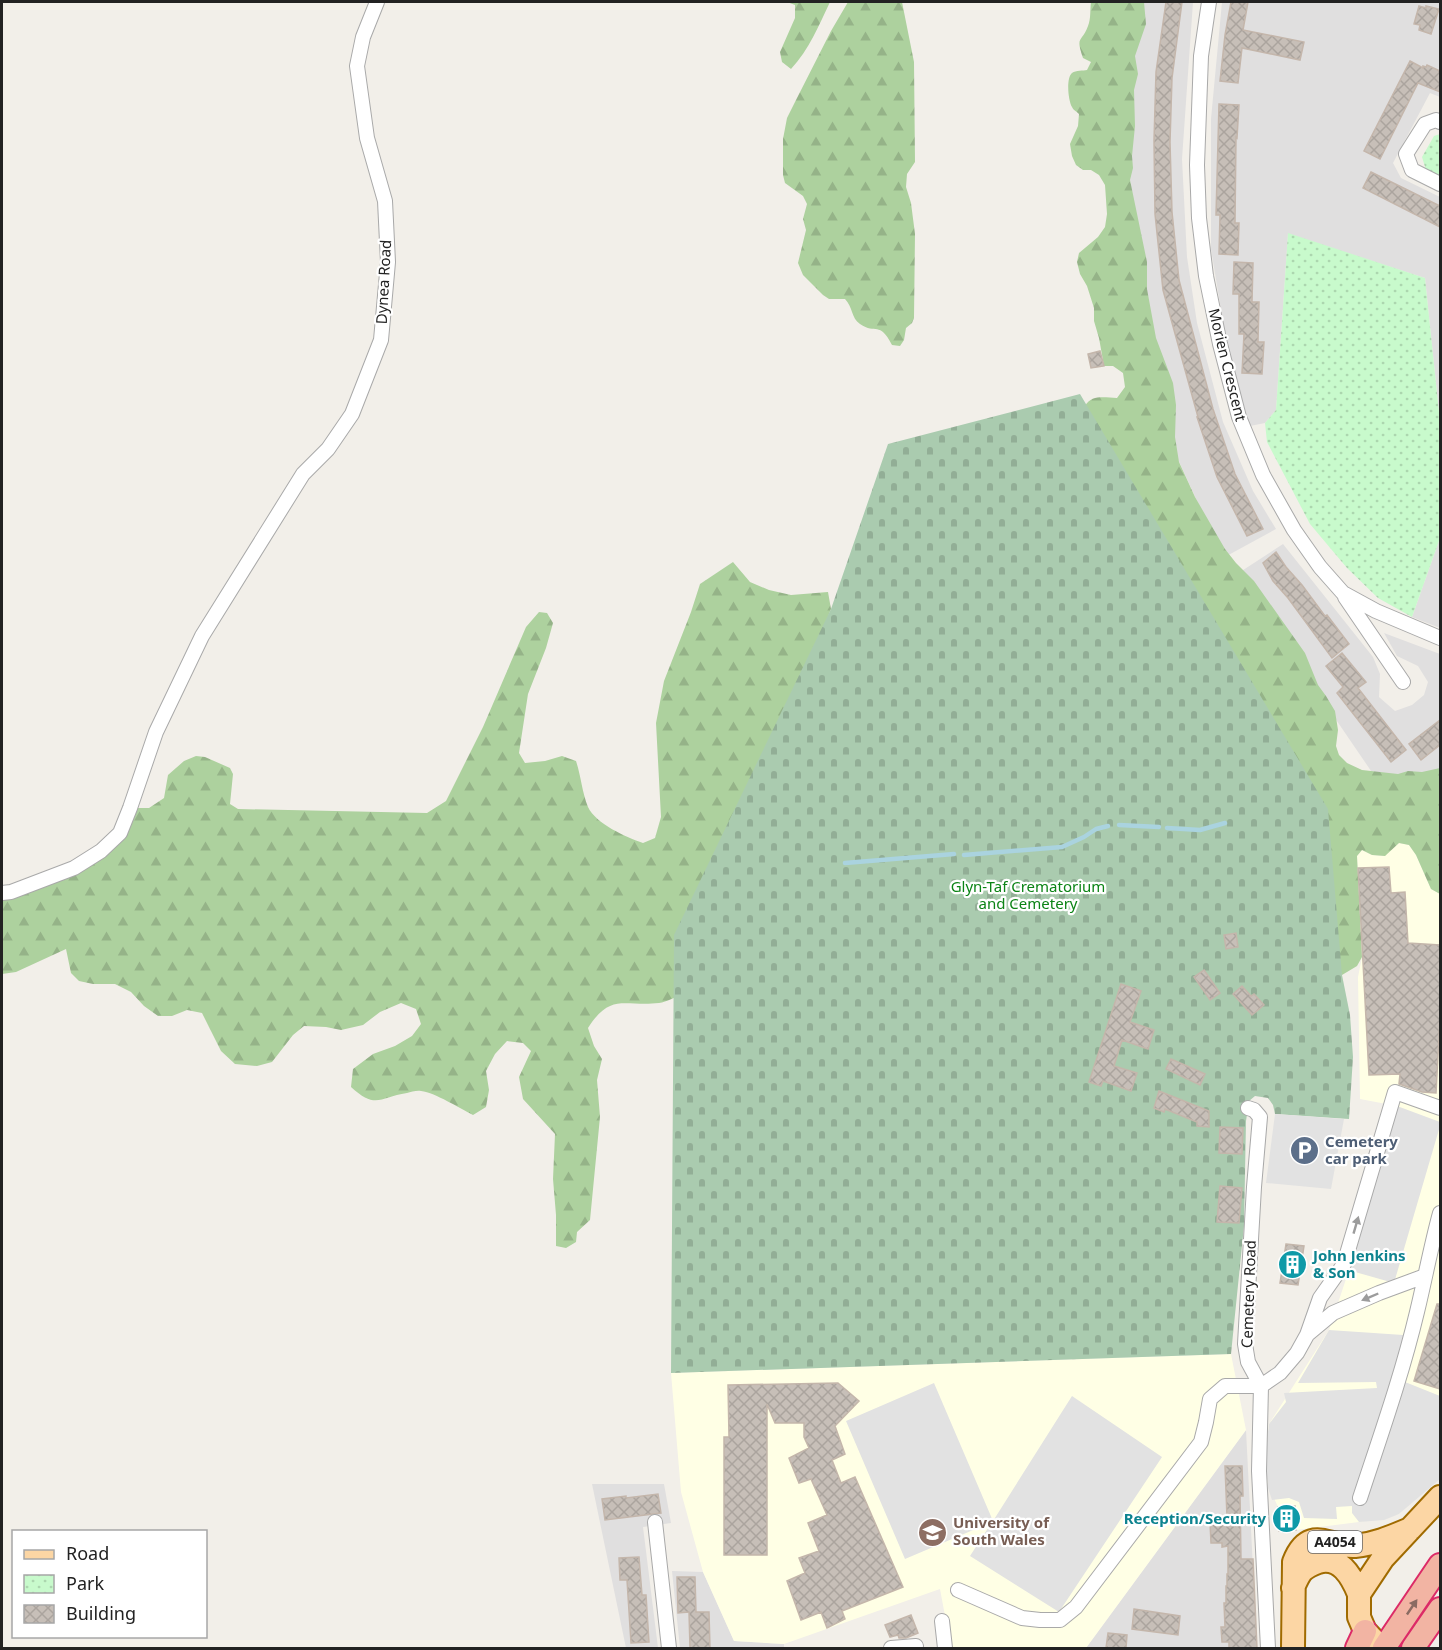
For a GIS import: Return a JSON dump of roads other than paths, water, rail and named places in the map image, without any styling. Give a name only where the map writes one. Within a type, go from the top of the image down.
[{"type":"highway","points":[[1382,1648],[1440,1565]]},
{"type":"highway","points":[[1413,1648],[1440,1609]]},
{"type":"main road","points":[[1382,1648],[1361,1640],[1359,1594],[1383,1558],[1440,1497]]},
{"type":"main road","name":"A4054","points":[[1293,1648],[1294,1562],[1298,1552],[1305,1544],[1319,1540],[1351,1546],[1374,1543],[1410,1529]]},
{"type":"main road","name":"A4054","points":[[1293,1588],[1301,1571],[1322,1560],[1334,1562],[1345,1569],[1353,1579],[1359,1594]]},
{"type":"street","name":"Dynea Road","points":[[2,893],[11,892],[74,868],[101,851],[120,833],[156,732],[202,636],[303,474],[328,449],[352,414],[381,340],[388,262],[385,201],[366,138],[357,66],[363,38],[377,2]]},
{"type":"street","name":"Morien Crescent","points":[[1209,2],[1201,56],[1197,165],[1199,218],[1206,276],[1220,344],[1239,417],[1263,476],[1294,531],[1342,593],[1376,611],[1440,638]]},
{"type":"street","points":[[1440,122],[1436,120],[1425,124],[1406,154],[1412,170],[1440,184]]},
{"type":"street","points":[[1342,593],[1403,682]]},
{"type":"street","points":[[958,1590],[1022,1618],[1060,1620],[1076,1607],[1201,1442],[1210,1399],[1225,1386],[1261,1386],[1280,1373],[1297,1353],[1307,1335],[1320,1298],[1344,1264],[1395,1092],[1440,1108]]},
{"type":"street","name":"Cemetery Road","points":[[1248,1108],[1254,1110],[1260,1117],[1245,1344],[1248,1362],[1261,1386],[1259,1471],[1268,1648]]},
{"type":"street","points":[[1360,1498],[1409,1341],[1440,1213]]},
{"type":"street","points":[[1307,1335],[1333,1313],[1425,1276]]},
{"type":"street","points":[[655,1522],[669,1648]]},
{"type":"street","points":[[942,1621],[945,1648]]},
{"type":"street","points":[[891,1648],[915,1646]]},
{"type":"waterway","points":[[1167,828],[1200,830],[1225,823]]},
{"type":"waterway","points":[[1119,825],[1159,827]]},
{"type":"waterway","points":[[964,855],[1062,847],[1096,829],[1108,826]]},
{"type":"waterway","points":[[845,863],[954,854]]},
{"type":"place","name":"Cemetery car park","points":[[1304,1151]]},
{"type":"place","name":"John Jenkins & Son","points":[[1292,1265]]},
{"type":"place","name":"Reception/Security","points":[[1287,1519]]},
{"type":"place","name":"University of South Wales","points":[[932,1532]]},
{"type":"park label","name":"Glyn-Taf Crematorium and Cemetery","points":[[1028,896]]}]
